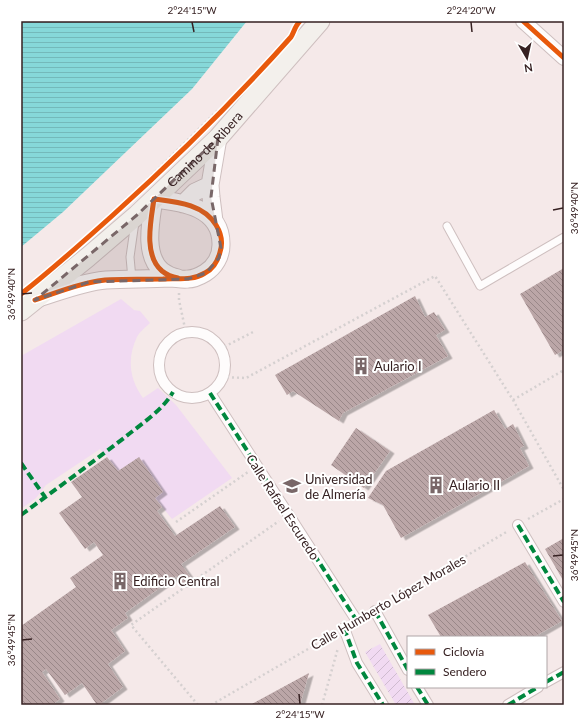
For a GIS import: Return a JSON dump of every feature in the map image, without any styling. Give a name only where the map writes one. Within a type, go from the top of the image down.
[{"type":"main road","name":"Camino de Ribera","points":[[28,305],[88,258],[154,199],[218,138],[320,21]]},
{"type":"street","points":[[523,21],[564,58]]},
{"type":"street","points":[[214,221],[210,185],[218,138]]},
{"type":"street","points":[[183,204],[195,192],[210,185]]},
{"type":"street","points":[[154,199],[183,204],[207,214],[219,229],[221,239],[219,258],[214,266],[206,273],[198,277],[188,279],[169,276],[161,270],[155,262],[150,242],[150,228],[154,199]]},
{"type":"street","points":[[28,305],[74,286],[89,282],[106,280],[178,278]]},
{"type":"street","points":[[186,333],[206,335],[214,341],[224,358],[225,367],[217,386],[210,393],[191,398],[173,392],[164,383],[159,371],[160,358],[164,347],[174,338],[186,333]]},
{"type":"street","name":"Calle Rafael Escuredo","points":[[210,393],[357,621]]},
{"type":"street","points":[[518,525],[564,602]]},
{"type":"street","points":[[375,611],[407,668]]},
{"type":"street","points":[[344,628],[357,663],[383,705]]},
{"type":"street","points":[[547,681],[564,672]]},
{"type":"street","points":[[419,688],[428,705]]},
{"type":"street","points":[[508,705],[536,688]]},
{"type":"lane","points":[[133,279],[130,257],[136,215]]},
{"type":"lane","points":[[447,226],[480,286],[564,237]]},
{"type":"path","points":[[106,220],[163,168],[223,107]]},
{"type":"path","points":[[222,377],[246,378],[435,276],[513,400],[564,490]]},
{"type":"path","points":[[178,278],[179,300],[186,333]]},
{"type":"path","points":[[220,349],[255,331]]},
{"type":"path","points":[[513,400],[564,370]]},
{"type":"path","points":[[176,522],[257,466]]},
{"type":"path","points":[[198,705],[131,625],[288,514]]},
{"type":"path","points":[[322,705],[344,628]]},
{"type":"highlighted area","points":[[218,138],[211,197],[221,248],[219,258],[206,273],[188,279],[89,282],[35,300],[137,215]]},
{"type":"shaded area","points":[[121,299],[134,310],[140,311],[150,323],[138,335],[132,353],[132,376],[138,391],[143,398],[158,388],[176,405],[232,478],[172,519],[155,498],[163,492],[139,458],[118,471],[100,449],[46,485],[36,498],[21,509],[21,356]]},
{"type":"shaded area","points":[[380,644],[415,705],[396,705],[365,652]]},
{"type":"water","points":[[21,21],[247,21],[192,89],[63,212],[21,247]]},
{"type":"building","points":[[564,268],[564,350],[555,355],[520,294]]},
{"type":"building","name":"Aulario I","points":[[415,296],[425,317],[434,312],[445,330],[436,335],[448,356],[343,413],[339,421],[293,391],[287,395],[275,375]]},
{"type":"building","name":"Aulario II","points":[[494,410],[505,429],[513,424],[524,446],[520,448],[529,466],[401,538],[383,505],[368,498],[386,471]]},
{"type":"building","points":[[356,428],[390,451],[364,488],[331,465]]},
{"type":"building","name":"Edificio Central","points":[[107,457],[118,471],[139,457],[163,492],[155,498],[162,507],[157,511],[175,536],[220,506],[235,527],[181,564],[191,578],[183,585],[176,576],[125,613],[128,618],[111,630],[125,651],[108,664],[123,687],[97,705],[82,683],[65,695],[46,669],[42,672],[60,699],[52,705],[22,705],[21,626],[76,587],[70,578],[103,555],[94,542],[85,549],[59,513],[82,497],[71,482]]},
{"type":"building","points":[[564,538],[564,582],[545,549]]},
{"type":"building","points":[[525,562],[562,621],[536,636],[440,636],[428,615]]},
{"type":"building","points":[[309,673],[300,705],[250,705]]},
{"type":"marked path","points":[[21,515],[144,422],[163,405],[173,392]]},
{"type":"marked path","points":[[210,393],[357,621]]},
{"type":"marked path","points":[[21,463],[45,497]]},
{"type":"marked path","points":[[518,525],[564,602]]},
{"type":"marked path","points":[[375,611],[407,668]]},
{"type":"marked path","points":[[344,628],[357,663],[383,705]]},
{"type":"marked path","points":[[547,681],[564,672]]},
{"type":"marked path","points":[[418,688],[428,705]]},
{"type":"marked path","points":[[508,705],[536,688]]},
{"type":"cycle path","points":[[21,294],[90,235],[182,151],[291,37],[300,21]]},
{"type":"cycle path","points":[[523,21],[564,58]]},
{"type":"cycle path","points":[[35,300],[96,281],[179,279],[200,276],[208,271],[215,264],[221,249],[218,228],[211,218],[204,212],[189,205],[154,199],[150,227],[150,247],[152,256],[162,271],[170,276],[178,278]]},
{"type":"place","name":"Aulario I","points":[[361,366]]},
{"type":"place","name":"Aulario II","points":[[436,485]]},
{"type":"place","name":"Universidad de Almería","points":[[292,486]]},
{"type":"place","name":"Edificio Central","points":[[120,581]]}]
